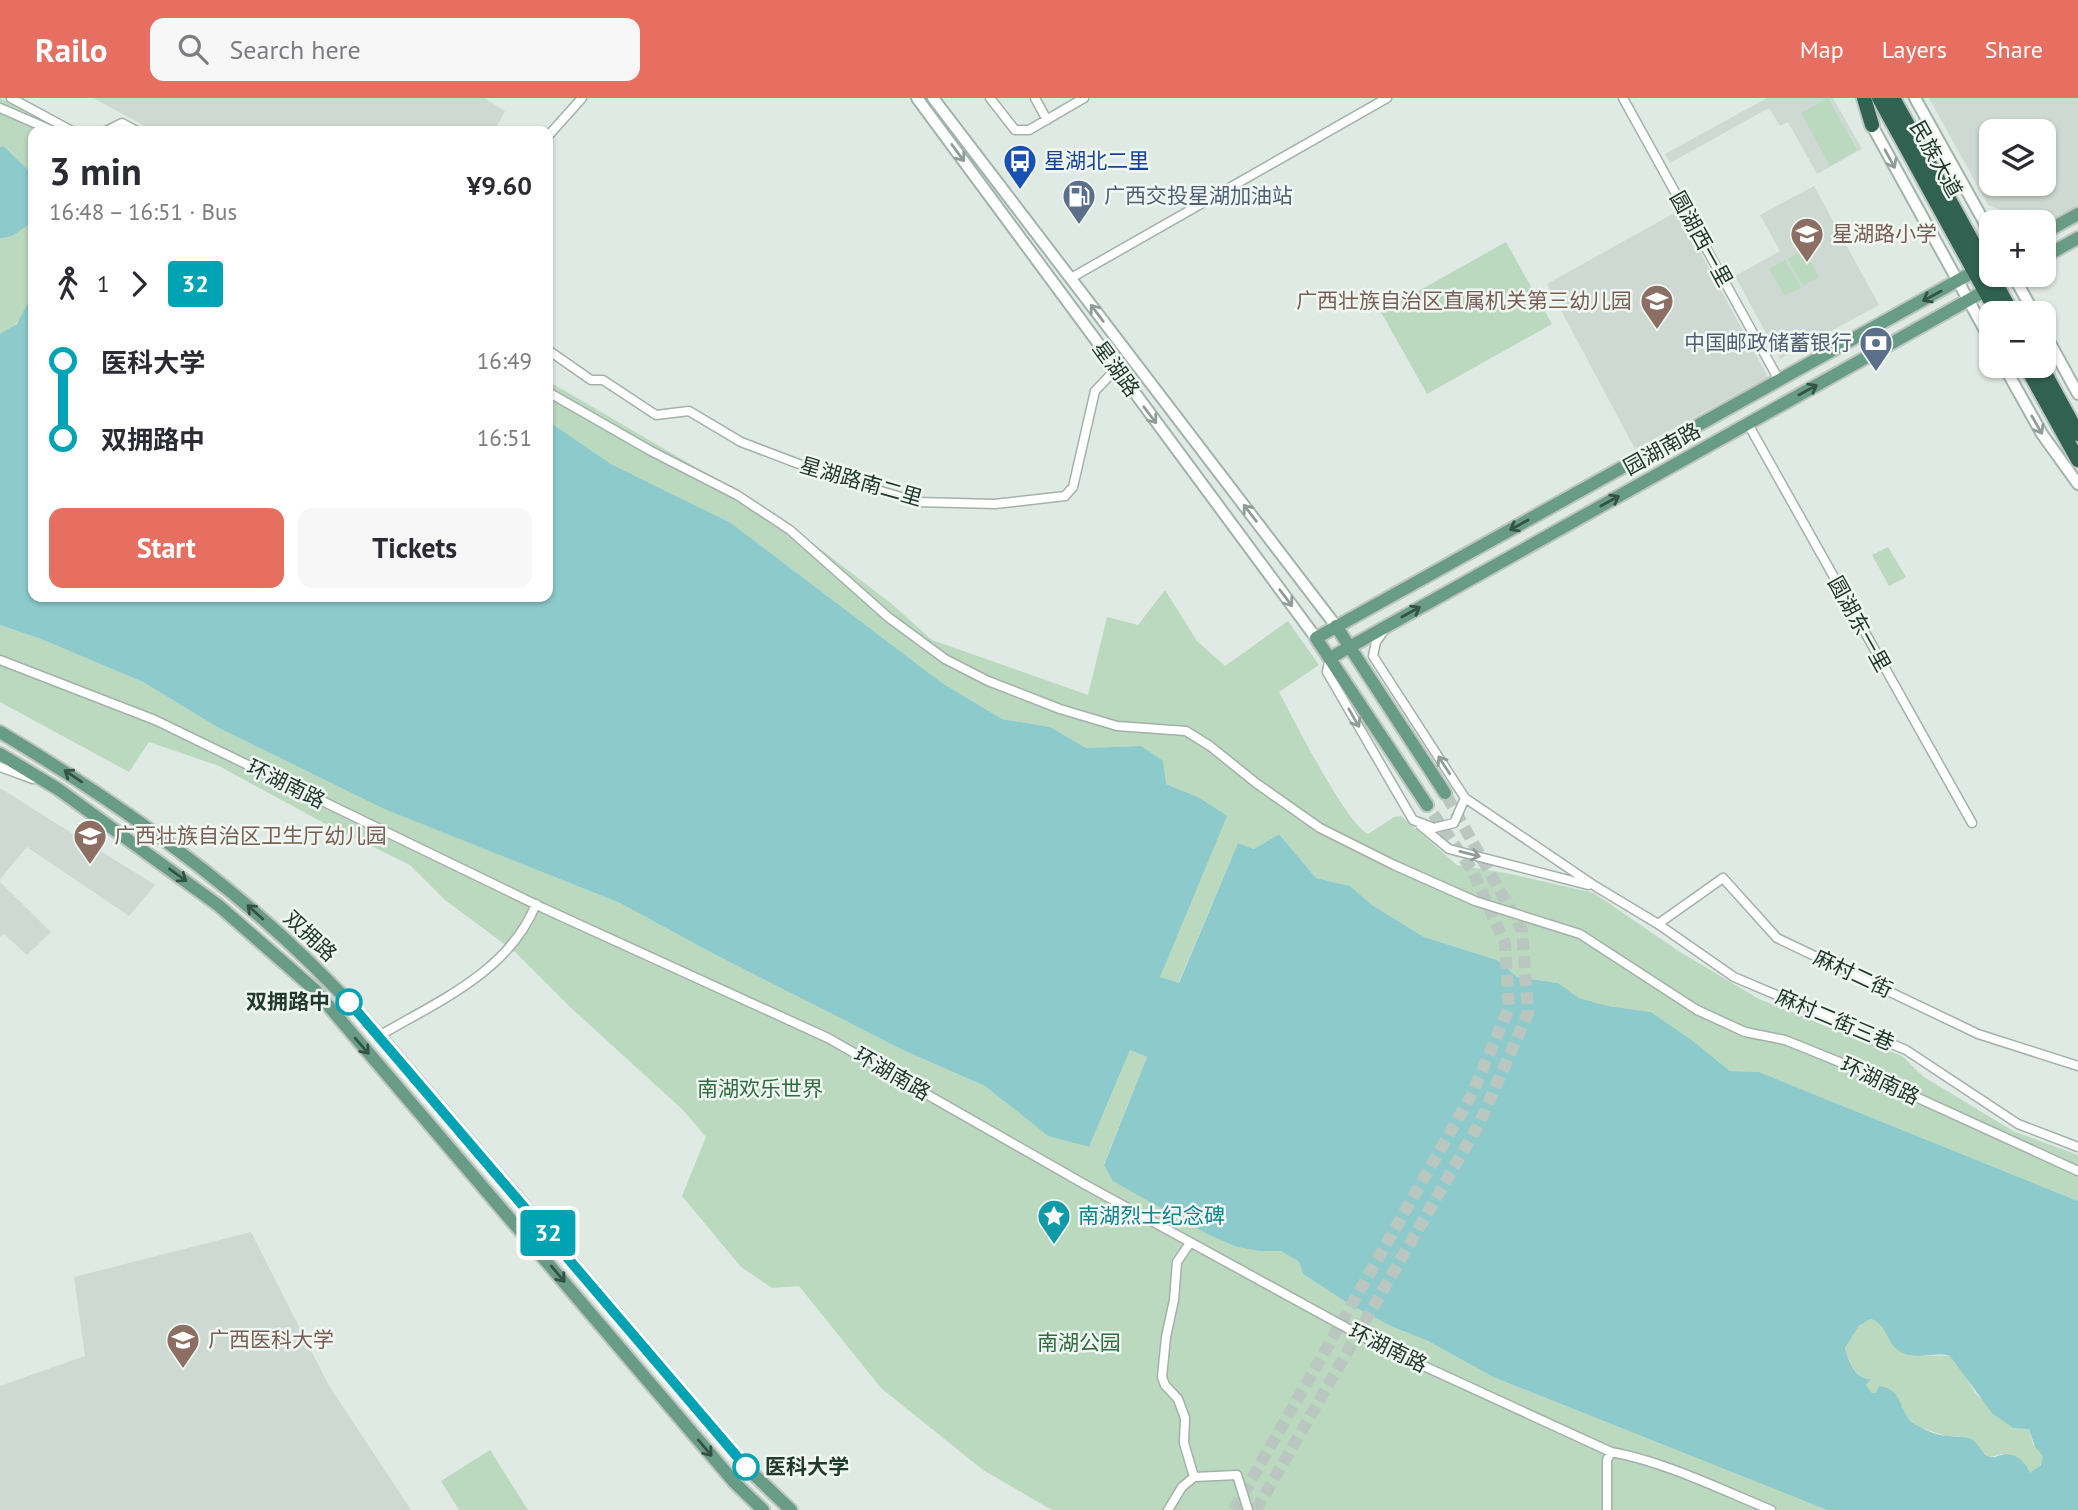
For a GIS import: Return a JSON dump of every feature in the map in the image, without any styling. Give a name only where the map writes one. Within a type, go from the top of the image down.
[{"type":"highway","points":[[1862,98],[1871,125]]},
{"type":"highway","name":"民族大道","points":[[1879,98],[1979,258]]},
{"type":"highway","name":"民族大道","points":[[1893,98],[1979,257]]},
{"type":"highway","name":"民族大道","points":[[1990,288],[1994,301]]},
{"type":"highway","name":"民族大道","points":[[1990,288],[2001,301]]},
{"type":"highway","points":[[2033,378],[2078,460]]},
{"type":"highway","points":[[2048,378],[2078,434]]},
{"type":"main road","name":"星湖路","points":[[917,98],[1316,638]]},
{"type":"main road","name":"星湖路","points":[[933,98],[1336,626]]},
{"type":"main road","points":[[1915,98],[1979,213]]},
{"type":"main road","points":[[1871,125],[1979,320]]},
{"type":"main road","points":[[2056,226],[2078,214]]},
{"type":"main road","points":[[2056,250],[2078,238]]},
{"type":"main road","name":"园湖南路","points":[[1316,638],[1979,269]]},
{"type":"main road","name":"园湖南路","points":[[1331,658],[1990,288]]},
{"type":"main road","points":[[2056,354],[2078,394]]},
{"type":"main road","points":[[2011,378],[2042,434],[2078,484]]},
{"type":"main road","points":[[1336,626],[1445,793]]},
{"type":"main road","points":[[1316,638],[1427,805]]},
{"type":"main road","name":"双拥路","points":[[0,732],[70,773],[230,889],[323,974],[748,1469],[791,1510]]},
{"type":"main road","name":"双拥路","points":[[3,759],[58,789],[218,905],[315,990],[735,1483],[763,1510]]},
{"type":"street","points":[[10,98],[63,126]]},
{"type":"street","points":[[553,130],[582,98]]},
{"type":"street","points":[[990,98],[1015,130],[1029,130],[1084,98]]},
{"type":"street","points":[[1035,98],[1047,120]]},
{"type":"street","points":[[1071,278],[1387,98]]},
{"type":"street","name":"圆湖西一里","points":[[1623,98],[1779,380]]},
{"type":"street","points":[[0,108],[41,126]]},
{"type":"street","name":"星湖路南二里","points":[[553,353],[591,380],[603,380],[656,415],[689,411],[741,442],[833,477],[918,502],[995,504],[1065,496],[1073,487],[1095,391],[1116,369]]},
{"type":"street","name":"环湖南路","points":[[553,395],[651,451],[737,495],[790,530],[888,617],[945,659],[988,681],[1060,709],[1117,726],[1186,731],[1320,828],[1394,865],[1475,901],[1580,933],[1697,1010],[1745,1032],[1786,1040],[1837,1060],[2078,1171]]},
{"type":"street","name":"圆湖东一里","points":[[1748,424],[1972,823]]},
{"type":"street","points":[[1388,625],[1376,642],[1373,656],[1465,798],[1595,886]]},
{"type":"street","points":[[1331,658],[1327,672],[1413,820],[1449,849],[1595,886]]},
{"type":"street","name":"环湖南路","points":[[0,660],[155,720],[536,904],[828,1038],[1190,1243],[1378,1345],[1611,1452],[1628,1455],[1675,1472],[1771,1510]]},
{"type":"street","points":[[1413,820],[1434,828],[1454,823],[1465,798]]},
{"type":"street","name":"麻村二街","points":[[1658,924],[1723,878],[1777,939],[1978,1034],[2078,1066]]},
{"type":"street","name":"麻村二街三巷","points":[[1595,886],[1658,924],[1734,977],[1906,1050],[2018,1124],[2078,1147]]},
{"type":"street","points":[[379,1036],[479,977],[513,942],[529,921],[536,904]]},
{"type":"street","points":[[1190,1243],[1177,1262],[1162,1377],[1165,1385],[1178,1399],[1185,1418],[1184,1443],[1194,1477]]},
{"type":"street","points":[[1607,1510],[1607,1460],[1611,1452]]},
{"type":"street","points":[[1168,1510],[1182,1487],[1194,1477],[1237,1475],[1248,1510]]},
{"type":"shaded area","points":[[93,98],[484,98],[505,111],[497,126],[145,126]]},
{"type":"shaded area","points":[[1767,98],[1833,98],[1862,149],[1817,174],[1788,122],[1780,126],[1769,108],[1670,163],[1665,154]]},
{"type":"shaded area","points":[[1929,98],[2078,98],[2078,206],[2056,218],[2056,210],[2002,210],[1988,205],[1983,196],[2056,196],[2056,119],[1979,119],[1979,189]]},
{"type":"shaded area","name":"星湖路小学","points":[[1814,186],[1879,305],[1780,359],[1735,276],[1780,251],[1760,215]]},
{"type":"shaded area","name":"广西壮族自治区直属机关第三幼儿园","points":[[1678,211],[1768,377],[1635,449],[1547,284]]},
{"type":"shaded area","name":"广西壮族自治区卫生厅幼儿园","points":[[0,788],[155,885],[129,916],[27,847],[0,879]]},
{"type":"shaded area","points":[[0,882],[51,932],[27,955],[4,934],[0,937]]},
{"type":"shaded area","name":"广西医科大学","points":[[251,1232],[328,1384],[411,1510],[0,1510],[0,1386],[85,1356],[74,1277]]},
{"type":"green space","points":[[0,98],[54,126],[28,126],[28,169],[5,146],[0,147]]},
{"type":"green space","points":[[1828,98],[1857,150],[1830,166],[1801,113]]},
{"type":"green space","points":[[28,225],[28,303],[14,326],[0,334],[0,238],[5,238]]},
{"type":"green space","points":[[1506,242],[1552,324],[1427,394],[1381,312]]},
{"type":"green space","points":[[1804,249],[1819,277],[1803,286],[1788,259]]},
{"type":"green space","points":[[1785,260],[1801,287],[1785,296],[1769,269]]},
{"type":"green space","points":[[553,384],[738,492],[797,531],[893,605],[932,640],[1088,695],[1107,617],[1138,625],[1165,590],[1197,641],[1225,666],[1288,621],[1319,665],[1279,692],[1346,811],[1368,834],[1394,817],[1401,816],[1457,865],[1594,893],[1680,952],[1759,999],[1902,1056],[1924,1077],[2013,1131],[2078,1155],[2078,1201],[1759,1072],[1730,1071],[1651,1012],[1608,1006],[1579,998],[1558,983],[1517,977],[1497,960],[1424,937],[1372,905],[1350,886],[1316,878],[1279,834],[1254,849],[1238,843],[1178,984],[1160,977],[1198,797],[1166,784],[1141,746],[1086,748],[1050,727],[1002,719],[942,683],[731,523],[611,464],[553,424]]},
{"type":"green space","points":[[1888,547],[1906,577],[1889,586],[1872,555]]},
{"type":"green space","name":"南湖公园","points":[[0,625],[41,639],[143,682],[217,727],[384,809],[620,903],[903,1050],[985,1086],[1048,1136],[1089,1147],[1130,1050],[1147,1057],[1104,1164],[1209,1235],[1237,1247],[1281,1251],[1299,1262],[1303,1274],[1349,1304],[1393,1327],[1428,1341],[1493,1377],[1827,1510],[1052,1510],[983,1470],[881,1388],[799,1286],[772,1288],[741,1267],[682,1196],[706,1137],[683,1110],[569,1006],[515,952],[445,900],[410,865],[320,821],[219,766],[149,742],[129,772],[0,702]]},
{"type":"green space","points":[[1870,1319],[1879,1322],[1909,1355],[1950,1356],[1976,1394],[2005,1422],[2013,1428],[2029,1429],[2033,1444],[2043,1456],[2037,1469],[2030,1473],[2002,1454],[1990,1457],[1959,1436],[1946,1436],[1918,1427],[1903,1413],[1903,1407],[1872,1393],[1866,1385],[1871,1379],[1857,1373],[1845,1348],[1859,1326]]},
{"type":"green space","points":[[490,1450],[528,1510],[459,1510],[441,1481]]},
{"type":"water","points":[[4,146],[28,169],[28,225],[5,238],[0,238],[0,147]]},
{"type":"water","points":[[28,303],[28,602],[553,602],[553,424],[611,464],[731,523],[942,683],[1002,719],[1050,727],[1086,748],[1141,746],[1163,761],[1166,784],[1198,797],[1227,816],[1160,977],[1179,983],[1238,843],[1254,849],[1279,834],[1316,878],[1350,886],[1372,905],[1424,937],[1497,960],[1517,977],[1558,983],[1579,998],[1608,1006],[1651,1012],[1730,1071],[1759,1072],[2078,1201],[2078,1510],[1827,1510],[1493,1377],[1428,1341],[1393,1327],[1349,1304],[1303,1274],[1299,1262],[1281,1251],[1237,1247],[1209,1235],[1113,1181],[1104,1165],[1147,1057],[1130,1050],[1089,1147],[1048,1136],[985,1086],[903,1050],[620,903],[384,809],[217,727],[143,682],[41,639],[0,625],[0,334],[17,324]],"holes":[[[1870,1319],[1880,1324],[1895,1347],[1905,1354],[1950,1356],[1992,1413],[2013,1428],[2029,1429],[2035,1447],[2043,1456],[2041,1465],[2030,1473],[2026,1465],[2015,1456],[2006,1454],[1990,1457],[1971,1439],[1925,1430],[1911,1421],[1894,1392],[1879,1386],[1876,1393],[1872,1393],[1866,1385],[1871,1379],[1857,1373],[1845,1348],[1859,1326]]]},
{"type":"tunnel","points":[[1256,1510],[1480,1122],[1528,1013],[1522,930],[1445,793]]},
{"type":"tunnel","points":[[1234,1510],[1471,1096],[1509,1008],[1505,943],[1472,870],[1427,805]]},
{"type":"bus line","name":"32","points":[[349,1002],[746,1467]]},
{"type":"place","name":"星湖北二里","points":[[1020,191]]},
{"type":"place","name":"广西交投星湖加油站","points":[[1079,226]]},
{"type":"place","name":"星湖路小学","points":[[1807,264]]},
{"type":"place","name":"广西壮族自治区直属机关第三幼儿园","points":[[1657,331]]},
{"type":"place","name":"中国邮政储蓄银行","points":[[1876,373]]},
{"type":"place","name":"广西壮族自治区卫生厅幼儿园","points":[[90,866]]},
{"type":"place","name":"双拥路中","points":[[349,1002]]},
{"type":"place","name":"南湖烈士纪念碑","points":[[1054,1246]]},
{"type":"place","name":"广西医科大学","points":[[183,1370]]},
{"type":"place","name":"医科大学","points":[[746,1467]]},
{"type":"park label","name":"南湖欢乐世界","points":[[760,1089]]}]
